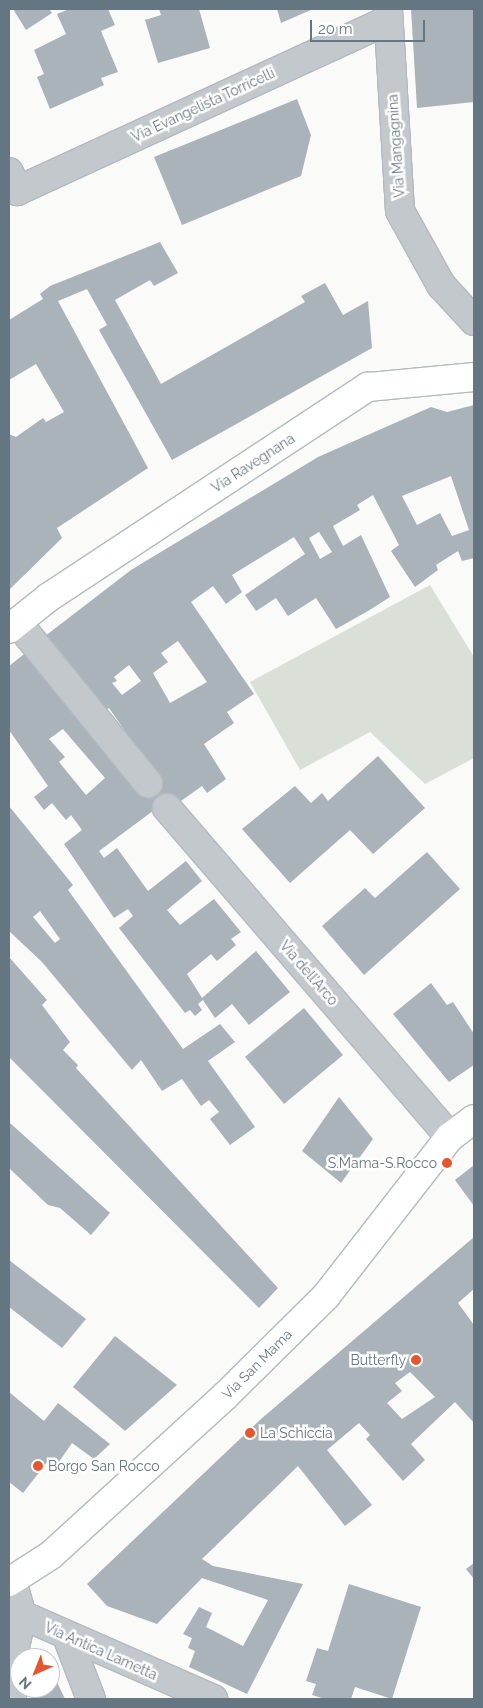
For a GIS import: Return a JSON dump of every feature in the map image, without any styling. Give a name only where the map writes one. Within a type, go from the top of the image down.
[{"type":"street","name":"Via Evangelista Torricelli","points":[[13,182],[388,14]]},
{"type":"street","name":"Via Mangagnina","points":[[388,14],[400,211],[441,284],[474,321]]},
{"type":"street","name":"Via Ravegnana","points":[[13,626],[49,597],[368,387],[474,377]]},
{"type":"street","points":[[13,626],[148,783]]},
{"type":"street","name":"Via dell'Arco","points":[[167,808],[450,1137]]},
{"type":"street","name":"Via San Mama","points":[[10,1582],[59,1549],[326,1296],[450,1137],[474,1119]]},
{"type":"street","points":[[10,1582],[22,1615],[12,1661],[12,1699]]},
{"type":"street","name":"Via Antica Lametta","points":[[22,1615],[68,1639],[213,1699]]},
{"type":"street","points":[[68,1639],[91,1699]]},
{"type":"shaded area","points":[[430,585],[474,657],[474,758],[425,784],[370,732],[300,770],[250,682]]},
{"type":"building","points":[[13,9],[49,9],[52,13],[26,30]]},
{"type":"building","points":[[69,9],[108,9],[115,25],[101,31],[118,72],[101,78],[104,85],[50,109],[37,77],[44,74],[34,50],[66,34],[57,14]]},
{"type":"building","points":[[159,9],[199,9],[210,48],[158,63],[145,20],[161,15]]},
{"type":"building","points":[[277,9],[313,9],[281,23]]},
{"type":"building","points":[[411,9],[474,9],[474,102],[417,108]]},
{"type":"building","points":[[297,99],[311,135],[301,176],[182,225],[154,157]]},
{"type":"building","points":[[160,242],[178,273],[154,286],[150,280],[115,300],[161,384],[305,302],[301,296],[325,283],[343,315],[368,301],[372,348],[172,460],[99,330],[107,325],[87,289],[58,301],[148,468],[57,528],[62,538],[9,590],[9,434],[16,437],[43,418],[46,422],[64,412],[36,364],[9,380],[9,320],[43,299],[40,294],[50,286]]},
{"type":"building","points":[[474,405],[474,558],[462,561],[458,551],[436,565],[438,570],[415,587],[391,551],[399,545],[373,495],[357,505],[360,510],[333,526],[343,546],[361,535],[390,597],[368,611],[336,629],[316,598],[288,616],[276,598],[256,611],[245,595],[305,554],[294,537],[232,575],[242,592],[226,604],[213,586],[191,602],[254,694],[227,712],[234,723],[204,744],[226,779],[207,793],[202,786],[174,806],[169,799],[99,851],[104,858],[117,848],[148,891],[186,861],[202,881],[167,910],[180,925],[214,899],[241,932],[231,939],[236,945],[217,961],[211,954],[187,974],[202,998],[256,951],[290,992],[249,1025],[232,1004],[215,1018],[203,1000],[198,1004],[202,1010],[195,1016],[190,1010],[185,1013],[119,928],[133,916],[128,909],[114,918],[64,844],[82,830],[71,815],[66,820],[52,803],[44,810],[34,797],[48,786],[9,730],[9,666],[28,651],[158,778],[109,708],[98,714],[40,640],[131,570],[318,457],[431,407],[447,412]],"holes":[[[451,476],[469,530],[452,536],[440,513],[417,525],[402,496]],[[319,532],[332,552],[320,559],[309,538]],[[178,641],[207,682],[170,703],[153,673],[168,662],[161,653]],[[129,665],[141,681],[122,695],[112,683],[117,681],[114,677]],[[63,729],[105,778],[86,795],[59,762],[65,757],[49,739]]]},
{"type":"building","points":[[378,756],[425,808],[373,854],[350,830],[290,883],[242,829],[295,786],[311,803],[322,793],[328,801]]},
{"type":"building","points":[[9,806],[73,885],[68,890],[183,1049],[220,1024],[235,1042],[208,1061],[255,1127],[230,1145],[210,1119],[219,1112],[209,1100],[201,1106],[182,1079],[162,1091],[141,1060],[132,1070],[42,962],[9,931]],"holes":[[[40,911],[60,939],[55,943],[33,917]]]},
{"type":"building","points":[[427,852],[460,889],[364,975],[322,926],[365,888],[375,898]]},
{"type":"building","points":[[9,957],[47,1000],[42,1005],[70,1042],[63,1050],[78,1065],[76,1068],[278,1288],[259,1308],[9,1057]]},
{"type":"building","points":[[431,983],[447,1005],[453,1002],[474,1034],[474,1065],[449,1082],[393,1014]]},
{"type":"building","points":[[304,1008],[343,1055],[284,1104],[245,1057]]},
{"type":"building","points":[[339,1097],[373,1139],[341,1183],[302,1151]]},
{"type":"building","points":[[10,1123],[110,1213],[91,1235],[60,1208],[48,1205],[9,1168]]},
{"type":"building","points":[[474,1165],[474,1206],[455,1180]]},
{"type":"building","points":[[474,1237],[474,1289],[458,1303],[474,1325],[474,1423],[455,1402],[411,1444],[425,1460],[403,1481],[366,1439],[370,1435],[359,1423],[327,1450],[372,1505],[345,1526],[298,1466],[202,1559],[213,1566],[303,1584],[247,1694],[189,1667],[195,1651],[188,1648],[192,1638],[183,1634],[199,1607],[212,1613],[206,1627],[243,1646],[268,1600],[202,1578],[157,1624],[107,1606],[87,1584],[261,1419]],"holes":[[[410,1372],[435,1397],[402,1419],[387,1403],[402,1391],[395,1383]]]},
{"type":"building","points":[[9,1260],[86,1319],[62,1348],[9,1307]]},
{"type":"building","points":[[115,1336],[177,1385],[125,1431],[73,1387]]},
{"type":"building","points":[[9,1392],[44,1421],[58,1403],[110,1444],[94,1459],[72,1443],[56,1466],[48,1461],[23,1493],[9,1482]]},
{"type":"building","points":[[474,1563],[474,1579],[466,1569]]},
{"type":"building","points":[[349,1584],[421,1607],[392,1699],[355,1687],[351,1699],[325,1699],[312,1695],[316,1684],[306,1681],[317,1648],[328,1651]]},
{"type":"building","points":[[60,1688],[65,1699],[32,1699],[60,1698]]},
{"type":"place","name":"S.Mama-S.Rocco","points":[[447,1163]]},
{"type":"place","name":"Butterfly","points":[[416,1360]]},
{"type":"place","name":"La Schiccia","points":[[250,1433]]},
{"type":"place","name":"Borgo San Rocco","points":[[38,1466]]}]
